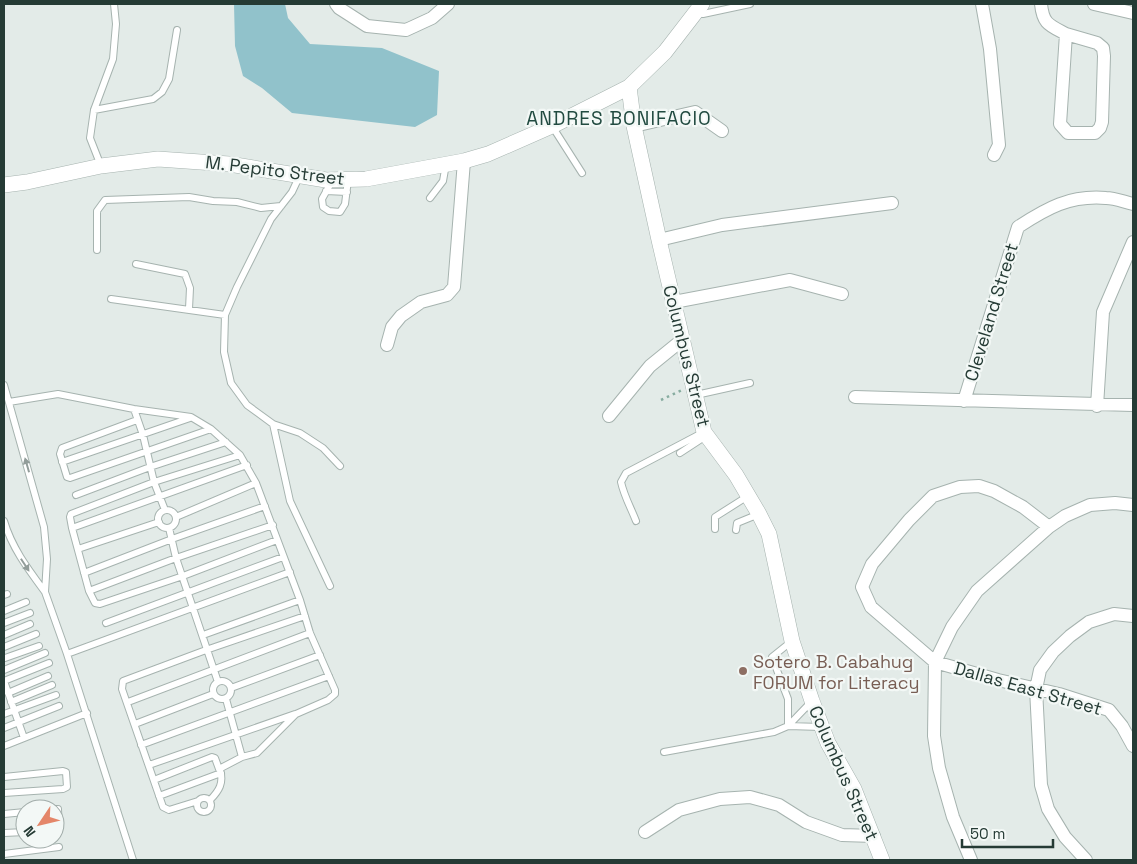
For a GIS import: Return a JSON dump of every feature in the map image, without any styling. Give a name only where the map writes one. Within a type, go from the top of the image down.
[{"type":"street","points":[[336,4],[339,8],[367,26],[406,30],[432,18],[448,4]]},
{"type":"street","points":[[982,4],[990,49],[999,145],[994,155]]},
{"type":"street","points":[[1041,4],[1044,20],[1049,25],[1066,34],[1097,43],[1103,48],[1102,122],[1100,128],[1095,133],[1068,133],[1060,124],[1066,34]]},
{"type":"street","points":[[1094,4],[1133,13]]},
{"type":"street","name":"M. Pepito Street","points":[[4,185],[101,166],[158,159],[229,164],[299,175],[339,186],[366,179],[464,161],[488,154],[552,126],[629,87],[665,52],[699,8]]},
{"type":"street","name":"Columbus Street","points":[[629,87],[634,126],[693,390],[705,434],[748,495],[769,534],[792,641],[812,701],[828,743],[854,788],[882,860]]},
{"type":"street","points":[[634,126],[695,112],[722,131]]},
{"type":"street","points":[[387,345],[392,328],[402,316],[422,302],[447,295],[454,287],[464,161]]},
{"type":"street","name":"Cleveland Street","points":[[964,401],[1018,227],[1040,213],[1072,199],[1106,198],[1133,204]]},
{"type":"street","points":[[659,240],[722,225],[892,203]]},
{"type":"street","points":[[1097,406],[1103,312],[1133,242]]},
{"type":"street","points":[[674,302],[790,280],[842,294]]},
{"type":"street","points":[[609,416],[650,366],[682,340]]},
{"type":"street","points":[[855,397],[1133,406]]},
{"type":"street","points":[[935,662],[871,608],[862,587],[872,564],[933,496],[960,487],[979,486],[994,491],[1023,507],[1049,528]]},
{"type":"street","points":[[971,860],[954,817],[939,768],[934,736],[935,662],[952,627],[977,591],[1049,528],[1065,516],[1090,505],[1115,503],[1133,505]]},
{"type":"street","points":[[1086,860],[1066,837],[1048,810],[1041,785],[1036,689],[1040,670],[1053,652],[1070,636],[1089,622],[1097,619],[1114,614],[1133,616]]},
{"type":"street","name":"Dallas East Street","points":[[935,662],[1059,694],[1109,710],[1122,726],[1133,746]]},
{"type":"street","points":[[645,832],[679,810],[720,799],[750,797],[779,805],[806,822],[842,835],[874,836]]},
{"type":"lane","points":[[101,166],[90,138],[94,110],[113,58],[116,24],[114,4]]},
{"type":"lane","points":[[699,8],[703,14],[750,4]]},
{"type":"lane","points":[[94,110],[153,99],[162,92],[169,78],[177,30]]},
{"type":"lane","points":[[552,126],[582,173]]},
{"type":"lane","points":[[430,198],[443,181],[446,164]]},
{"type":"lane","points":[[299,175],[292,192],[271,219],[225,315],[224,352],[231,383],[247,405],[273,424],[300,433],[323,448],[340,466]]},
{"type":"lane","points":[[97,250],[97,211],[105,200],[189,197],[213,201],[238,202],[261,208],[281,206]]},
{"type":"lane","points":[[136,264],[185,274],[190,288],[189,309]]},
{"type":"lane","points":[[110,299],[225,315]]},
{"type":"lane","points":[[693,390],[750,383]]},
{"type":"lane","points":[[4,385],[44,528],[46,559],[45,592]]},
{"type":"lane","points":[[9,402],[58,394],[134,409],[191,417],[212,429],[240,455],[256,483],[265,506],[300,600],[310,633],[335,694],[328,700],[296,714],[149,765]]},
{"type":"lane","points":[[134,409],[143,435],[154,482],[165,510]]},
{"type":"lane","points":[[62,462],[191,417]]},
{"type":"lane","points":[[137,420],[62,448],[60,454],[67,477],[70,478],[212,429]]},
{"type":"lane","points":[[273,424],[290,501],[330,586]]},
{"type":"lane","points":[[680,453],[705,434]]},
{"type":"lane","points":[[636,521],[630,505],[623,494],[621,482],[626,474],[705,434]]},
{"type":"lane","points":[[76,495],[150,467],[226,442]]},
{"type":"lane","points":[[240,455],[154,482],[71,514],[72,528],[89,591],[95,603],[100,604],[183,576],[277,540]]},
{"type":"lane","points":[[72,528],[247,465]]},
{"type":"lane","points":[[176,516],[256,483]]},
{"type":"lane","points":[[715,529],[715,516],[748,495]]},
{"type":"lane","points":[[84,572],[265,506]]},
{"type":"lane","points":[[159,522],[160,513],[165,510],[172,511],[176,516],[175,523],[169,528]]},
{"type":"lane","points":[[736,530],[737,523],[759,514]]},
{"type":"lane","points":[[4,521],[9,538],[17,552],[45,592],[67,654],[133,860]]},
{"type":"lane","points":[[78,549],[159,522]]},
{"type":"lane","points":[[159,522],[169,528]]},
{"type":"lane","points":[[89,591],[176,558],[272,525]]},
{"type":"lane","points":[[169,528],[176,558],[218,682]]},
{"type":"lane","points":[[106,622],[283,557]]},
{"type":"lane","points":[[67,654],[290,572]]},
{"type":"lane","points":[[203,635],[300,600]]},
{"type":"lane","points":[[4,611],[26,602]]},
{"type":"lane","points":[[4,624],[30,613]]},
{"type":"lane","points":[[198,801],[198,808],[204,812],[210,809],[212,804],[210,800],[204,797],[198,801],[169,810],[163,807],[122,689],[123,681],[305,616]]},
{"type":"lane","points":[[4,635],[30,624]]},
{"type":"lane","points":[[128,702],[213,668],[310,633]]},
{"type":"lane","points":[[4,647],[36,634]]},
{"type":"lane","points":[[788,726],[788,699],[772,657],[792,641]]},
{"type":"lane","points":[[4,666],[4,657],[39,646]]},
{"type":"lane","points":[[4,670],[46,653]]},
{"type":"lane","points":[[231,688],[320,655]]},
{"type":"lane","points":[[24,738],[4,683],[49,662]]},
{"type":"lane","points":[[8,698],[48,676]]},
{"type":"lane","points":[[141,745],[329,676]]},
{"type":"lane","points":[[218,682],[227,682],[231,688],[230,694],[226,699],[220,700],[213,694],[213,685],[218,682]]},
{"type":"lane","points":[[8,698],[52,685]]},
{"type":"lane","points":[[135,724],[213,694]]},
{"type":"lane","points":[[4,714],[56,696]]},
{"type":"lane","points":[[226,699],[242,757]]},
{"type":"lane","points":[[664,752],[774,732],[788,726],[812,701]]},
{"type":"lane","points":[[4,728],[59,706]]},
{"type":"lane","points":[[4,746],[86,713]]},
{"type":"lane","points":[[159,796],[220,771],[242,757],[257,753],[296,714]]},
{"type":"lane","points":[[788,726],[822,726]]},
{"type":"lane","points":[[154,780],[212,757],[215,758],[222,778],[217,794],[210,800]]},
{"type":"lane","points":[[4,777],[63,771],[67,775],[66,788],[4,793]]},
{"type":"lane","points":[[4,854],[43,849]]},
{"type":"path","points":[[661,400],[693,390]]},
{"type":"water","points":[[234,4],[285,4],[288,18],[310,44],[382,48],[439,71],[437,115],[415,127],[292,113],[262,88],[243,76],[235,46]]},
{"type":"place","name":"Sotero B. Cabahug FORUM for Literacy","points":[[743,671]]},
{"type":"district","name":"ANDRES BONIFACIO","points":[[619,118]]}]
